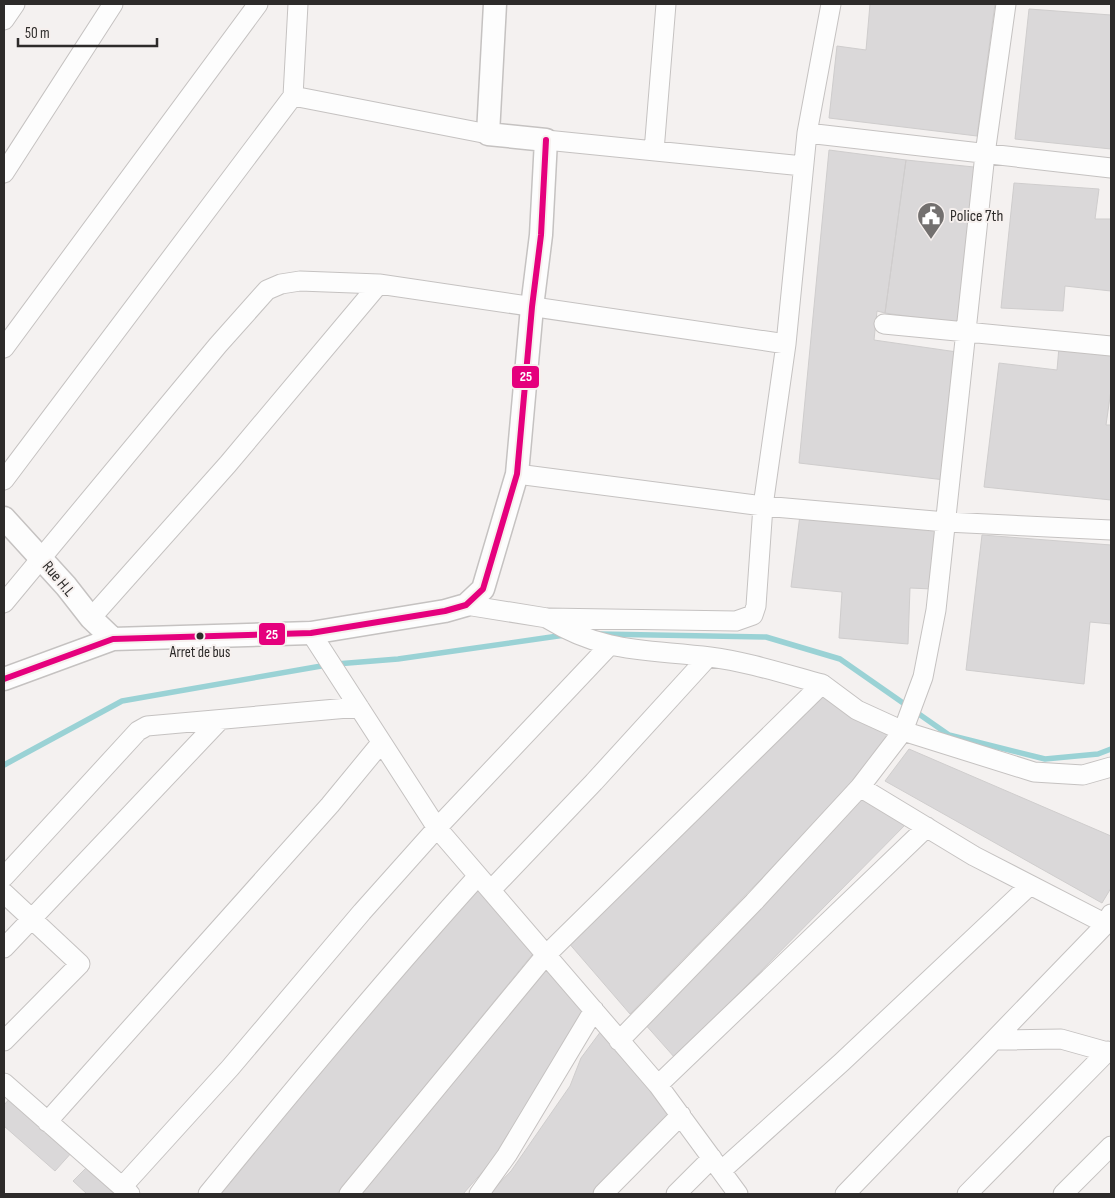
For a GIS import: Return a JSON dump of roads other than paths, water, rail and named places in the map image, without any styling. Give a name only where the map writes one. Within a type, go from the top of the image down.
[{"type":"street","points":[[4,20],[15,4]]},
{"type":"street","points":[[4,173],[114,4]]},
{"type":"street","points":[[4,348],[258,4]]},
{"type":"street","points":[[488,134],[495,4]]},
{"type":"street","points":[[654,151],[666,4]]},
{"type":"street","points":[[466,604],[547,618],[736,621],[753,615],[756,606],[763,506],[786,344],[807,133],[831,4]]},
{"type":"street","points":[[619,1041],[747,909],[860,787],[903,732],[923,677],[936,610],[985,154],[1006,4]]},
{"type":"street","points":[[4,480],[293,96],[295,8]]},
{"type":"street","points":[[293,96],[488,134],[803,166]]},
{"type":"street","points":[[807,133],[1111,168]]},
{"type":"street","points":[[4,680],[113,639],[312,633],[446,611],[466,604],[483,589],[517,474],[532,307],[541,235],[546,140]]},
{"type":"street","points":[[4,603],[40,557],[218,344],[267,290],[281,284],[300,281],[379,284],[786,344]]},
{"type":"street","points":[[91,618],[228,464],[379,284]]},
{"type":"street","points":[[884,324],[1111,346]]},
{"type":"street","points":[[517,474],[763,506],[946,522],[1111,530]]},
{"type":"street","name":"Rue H.L","points":[[4,518],[40,557],[91,618],[113,639]]},
{"type":"street","points":[[547,618],[572,634],[609,646],[708,657],[772,670],[822,684],[857,710],[903,732],[1034,772],[1083,775],[1111,767]]},
{"type":"street","points":[[312,633],[437,828],[477,877],[491,890],[658,1085],[682,1115],[738,1194]]},
{"type":"street","points":[[4,1083],[126,1190],[362,912],[437,828],[609,646]]},
{"type":"street","points":[[491,890],[594,782],[708,657]]},
{"type":"street","points":[[349,1194],[546,956],[822,684]]},
{"type":"street","points":[[4,877],[138,731],[159,723],[220,720],[359,707]]},
{"type":"street","points":[[4,948],[220,720]]},
{"type":"street","points":[[47,1122],[330,805],[381,743]]},
{"type":"street","points":[[845,1194],[995,1040],[1109,919],[1030,885],[974,856],[860,787]]},
{"type":"street","points":[[658,1085],[927,827]]},
{"type":"street","points":[[208,1194],[402,960],[477,877]]},
{"type":"street","points":[[676,1194],[717,1164],[842,1062],[1030,885]]},
{"type":"street","points":[[4,893],[31,920],[78,960],[79,966],[4,1041]]},
{"type":"street","points":[[478,1194],[507,1155],[594,1010]]},
{"type":"street","points":[[995,1040],[1061,1039],[1109,1052]]},
{"type":"street","points":[[966,1194],[1109,1052]]},
{"type":"street","points":[[604,1194],[682,1115]]},
{"type":"street","points":[[1063,1194],[1111,1146]]},
{"type":"waterway","points":[[599,634],[766,637],[840,659],[949,735],[1045,759],[1098,754],[1111,749]]},
{"type":"waterway","points":[[336,664],[398,659],[565,635]]},
{"type":"waterway","points":[[4,765],[122,701],[327,665]]},
{"type":"place","name":"Police 7th","points":[[931,240]]},
{"type":"place","name":"Arret de bus","points":[[200,636]]}]
